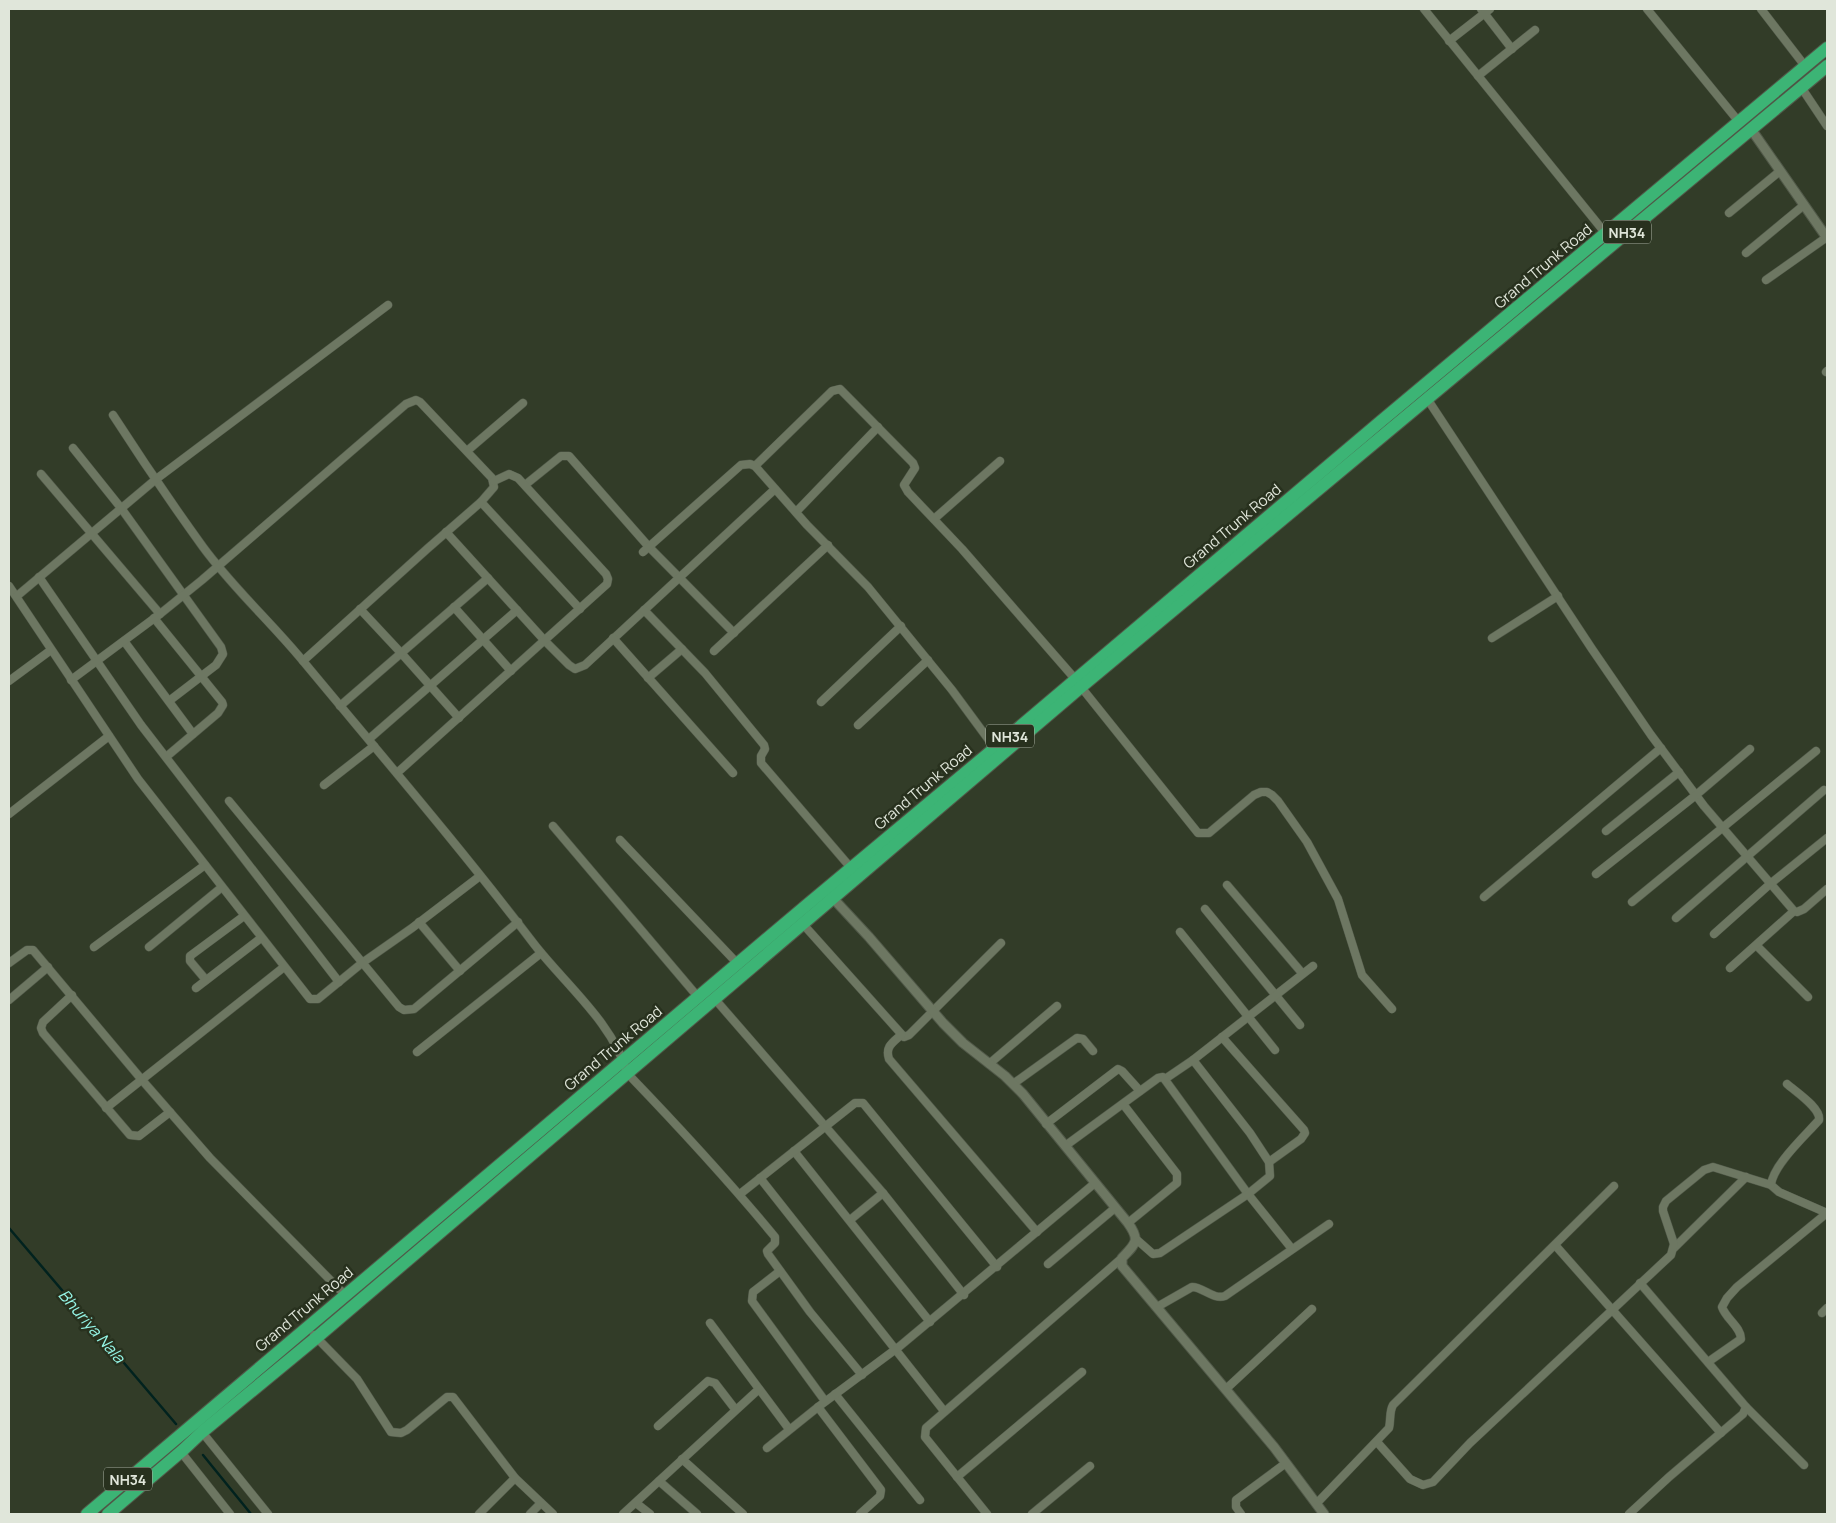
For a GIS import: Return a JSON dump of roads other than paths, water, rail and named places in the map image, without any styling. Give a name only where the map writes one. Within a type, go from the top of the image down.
[{"type":"highway","name":"Grand Trunk Road","points":[[87,1514],[170,1444],[198,1430],[316,1338],[625,1066],[737,963],[828,894],[998,752],[1093,672],[1387,416],[1827,48]]},
{"type":"highway","name":"Grand Trunk Road","points":[[1093,672],[1386,432],[1428,400],[1827,66]]},
{"type":"highway","name":"Grand Trunk Road","points":[[108,1514],[182,1451],[198,1430],[345,1295],[625,1066],[714,998],[802,923],[851,868],[998,752]]},
{"type":"street","points":[[1424,9],[1606,234]]},
{"type":"street","points":[[1647,9],[1738,122]]},
{"type":"street","points":[[1761,9],[1805,66]]},
{"type":"street","points":[[1449,41],[1485,10],[1512,49]]},
{"type":"street","points":[[1478,76],[1535,30]]},
{"type":"street","points":[[1801,87],[1827,126]]},
{"type":"street","points":[[1751,129],[1827,238],[1766,280]]},
{"type":"street","points":[[1729,213],[1780,171]]},
{"type":"street","points":[[1746,253],[1804,205]]},
{"type":"street","points":[[17,596],[155,480],[388,305]]},
{"type":"street","points":[[755,466],[832,391],[836,389],[843,391],[915,466],[914,471],[906,482],[905,488],[1025,620],[1079,684],[1194,830],[1198,833],[1209,833],[1254,795],[1261,792],[1267,792],[1278,801],[1307,842],[1335,892],[1362,975],[1392,1009]]},
{"type":"street","points":[[1428,400],[1601,663],[1661,748],[1696,795],[1794,911]]},
{"type":"street","points":[[71,680],[157,616],[218,566],[411,401],[420,402],[494,480]]},
{"type":"street","points":[[467,451],[523,403]]},
{"type":"street","points":[[113,415],[155,480],[218,566],[372,742],[541,953],[611,1035],[625,1066],[740,1194],[775,1237],[775,1243],[767,1252],[810,1312],[862,1374]]},
{"type":"street","points":[[796,512],[878,427]]},
{"type":"street","points":[[73,448],[121,508],[221,647],[223,654],[221,658],[169,701]]},
{"type":"street","points":[[525,485],[560,456],[569,456],[646,549],[734,633]]},
{"type":"street","points":[[934,519],[1000,461]]},
{"type":"street","points":[[646,549],[741,465],[750,464],[755,466],[796,512],[868,586],[928,660],[998,752]]},
{"type":"street","points":[[41,474],[92,532],[222,702],[223,705],[218,713],[166,757]]},
{"type":"street","points":[[397,773],[604,587],[608,579],[518,478],[509,474],[494,480]]},
{"type":"street","points":[[303,661],[481,502],[492,490],[494,480]]},
{"type":"street","points":[[446,532],[545,640],[575,669],[585,665],[775,489]]},
{"type":"street","points":[[481,502],[580,609]]},
{"type":"street","points":[[714,651],[828,545]]},
{"type":"street","points":[[39,577],[166,757],[339,982]]},
{"type":"street","points":[[340,706],[488,578]]},
{"type":"street","points":[[9,586],[138,779],[307,997],[314,1000],[318,999],[362,963],[480,876]]},
{"type":"street","points":[[1492,638],[1558,596]]},
{"type":"street","points":[[454,607],[511,671]]},
{"type":"street","points":[[360,609],[459,718]]},
{"type":"street","points":[[324,785],[372,742],[430,685],[517,610]]},
{"type":"street","points":[[644,610],[705,673],[764,745],[765,749],[761,756],[761,763],[851,868]]},
{"type":"street","points":[[821,702],[901,626]]},
{"type":"street","points":[[613,638],[733,773]]},
{"type":"street","points":[[124,641],[193,734]]},
{"type":"street","points":[[648,678],[682,649]]},
{"type":"street","points":[[9,681],[51,650]]},
{"type":"street","points":[[858,725],[928,660]]},
{"type":"street","points":[[9,814],[109,736]]},
{"type":"street","points":[[1484,897],[1661,748]]},
{"type":"street","points":[[1596,874],[1696,795],[1750,749]]},
{"type":"street","points":[[1632,902],[1816,751]]},
{"type":"street","points":[[1606,831],[1680,772]]},
{"type":"street","points":[[1676,918],[1748,858],[1824,790]]},
{"type":"street","points":[[229,801],[399,1007],[409,1011],[414,1009],[518,922]]},
{"type":"street","points":[[553,826],[698,997]]},
{"type":"street","points":[[1714,934],[1770,884],[1827,838]]},
{"type":"street","points":[[620,840],[737,963]]},
{"type":"street","points":[[94,947],[205,865]]},
{"type":"street","points":[[1227,884],[1302,973]]},
{"type":"street","points":[[149,947],[222,887]]},
{"type":"street","points":[[1730,968],[1757,946],[1794,911],[1804,910],[1827,889]]},
{"type":"street","points":[[828,894],[869,937],[933,1012],[963,1043],[1013,1084],[1066,1146],[1136,1235],[1134,1245],[1122,1258],[926,1428],[925,1437],[987,1514]]},
{"type":"street","points":[[1205,909],[1300,1025]]},
{"type":"street","points":[[206,980],[190,961],[190,956],[244,916]]},
{"type":"street","points":[[419,922],[460,971]]},
{"type":"street","points":[[802,923],[904,1037],[909,1035],[933,1012],[1001,943]]},
{"type":"street","points":[[1180,932],[1276,1050]]},
{"type":"street","points":[[196,988],[261,938]]},
{"type":"street","points":[[1757,946],[1808,997]]},
{"type":"street","points":[[9,963],[30,949],[48,967],[210,1158],[345,1295]]},
{"type":"street","points":[[417,1052],[541,953]]},
{"type":"street","points":[[1165,1079],[1193,1060],[1313,966]]},
{"type":"street","points":[[9,1000],[48,967]]},
{"type":"street","points":[[106,1108],[284,967]]},
{"type":"street","points":[[72,995],[43,1022],[41,1028],[106,1108],[130,1135],[136,1137],[170,1112]]},
{"type":"street","points":[[714,998],[883,1193],[964,1294]]},
{"type":"street","points":[[989,1064],[1057,1006]]},
{"type":"street","points":[[901,1035],[888,1047],[887,1054],[889,1059],[1037,1232]]},
{"type":"street","points":[[1222,1037],[1304,1130],[1301,1139],[1269,1162]]},
{"type":"street","points":[[1013,1084],[1077,1038],[1083,1040],[1093,1051]]},
{"type":"street","points":[[1136,1239],[1149,1252],[1153,1254],[1160,1253],[1248,1194],[1270,1176],[1269,1162],[1250,1133],[1193,1060]]},
{"type":"street","points":[[1046,1124],[1118,1069],[1140,1091]]},
{"type":"street","points":[[1066,1146],[1158,1078],[1163,1077],[1248,1194],[1292,1249]]},
{"type":"street","points":[[1771,1185],[1774,1174],[1820,1117],[1817,1110],[1787,1084]]},
{"type":"street","points":[[740,1194],[855,1103],[863,1103],[997,1267]]},
{"type":"street","points":[[1123,1104],[1178,1177],[1177,1183],[1128,1223]]},
{"type":"street","points":[[794,1151],[930,1322]]},
{"type":"street","points":[[1674,1248],[1663,1212],[1666,1200],[1709,1168],[1718,1168],[1771,1185],[1779,1192],[1827,1213],[1726,1298],[1722,1307],[1740,1333],[1741,1339],[1708,1362]]},
{"type":"street","points":[[1377,1442],[1410,1479],[1423,1485],[1433,1482],[1476,1437],[1671,1255],[1674,1248],[1746,1177]]},
{"type":"street","points":[[760,1178],[944,1411]]},
{"type":"street","points":[[767,1448],[825,1401],[930,1322],[1096,1183]]},
{"type":"street","points":[[1317,1503],[1389,1428],[1390,1413],[1393,1405],[1614,1186]]},
{"type":"street","points":[[850,1220],[883,1193]]},
{"type":"street","points":[[1048,1264],[1115,1208]]},
{"type":"street","points":[[1157,1307],[1192,1287],[1222,1297],[1330,1224]]},
{"type":"street","points":[[1555,1244],[1721,1433]]},
{"type":"street","points":[[1122,1258],[1122,1266],[1226,1389],[1286,1463],[1324,1514]]},
{"type":"street","points":[[780,1271],[754,1292],[752,1301],[825,1401]]},
{"type":"street","points":[[1640,1283],[1746,1407],[1804,1465]]},
{"type":"street","points":[[1226,1389],[1312,1309]]},
{"type":"street","points":[[710,1323],[789,1429]]},
{"type":"street","points":[[307,1328],[357,1379],[386,1427],[391,1432],[401,1433],[407,1430],[447,1397],[453,1397],[515,1478],[553,1514]]},
{"type":"street","points":[[957,1477],[1082,1372]]},
{"type":"street","points":[[658,1426],[711,1380],[715,1382],[735,1410]]},
{"type":"street","points":[[623,1514],[759,1389]]},
{"type":"street","points":[[835,1394],[920,1500]]},
{"type":"street","points":[[818,1407],[881,1490],[880,1496],[860,1514]]},
{"type":"street","points":[[1631,1514],[1669,1477],[1743,1414],[1746,1407]]},
{"type":"street","points":[[198,1430],[268,1514]]},
{"type":"street","points":[[182,1451],[230,1514]]},
{"type":"street","points":[[682,1459],[743,1514]]},
{"type":"street","points":[[1242,1514],[1236,1507],[1236,1500],[1286,1463]]},
{"type":"street","points":[[1032,1514],[1090,1466]]},
{"type":"street","points":[[479,1514],[515,1478]]},
{"type":"street","points":[[659,1481],[697,1514]]},
{"type":"street","points":[[530,1514],[541,1503]]},
{"type":"street","points":[[636,1503],[650,1514]]},
{"type":"waterway","name":"Bhuriya Nala","points":[[9,1228],[176,1424]]},
{"type":"waterway","name":"Bhuriya Nala","points":[[203,1455],[251,1514]]}]
